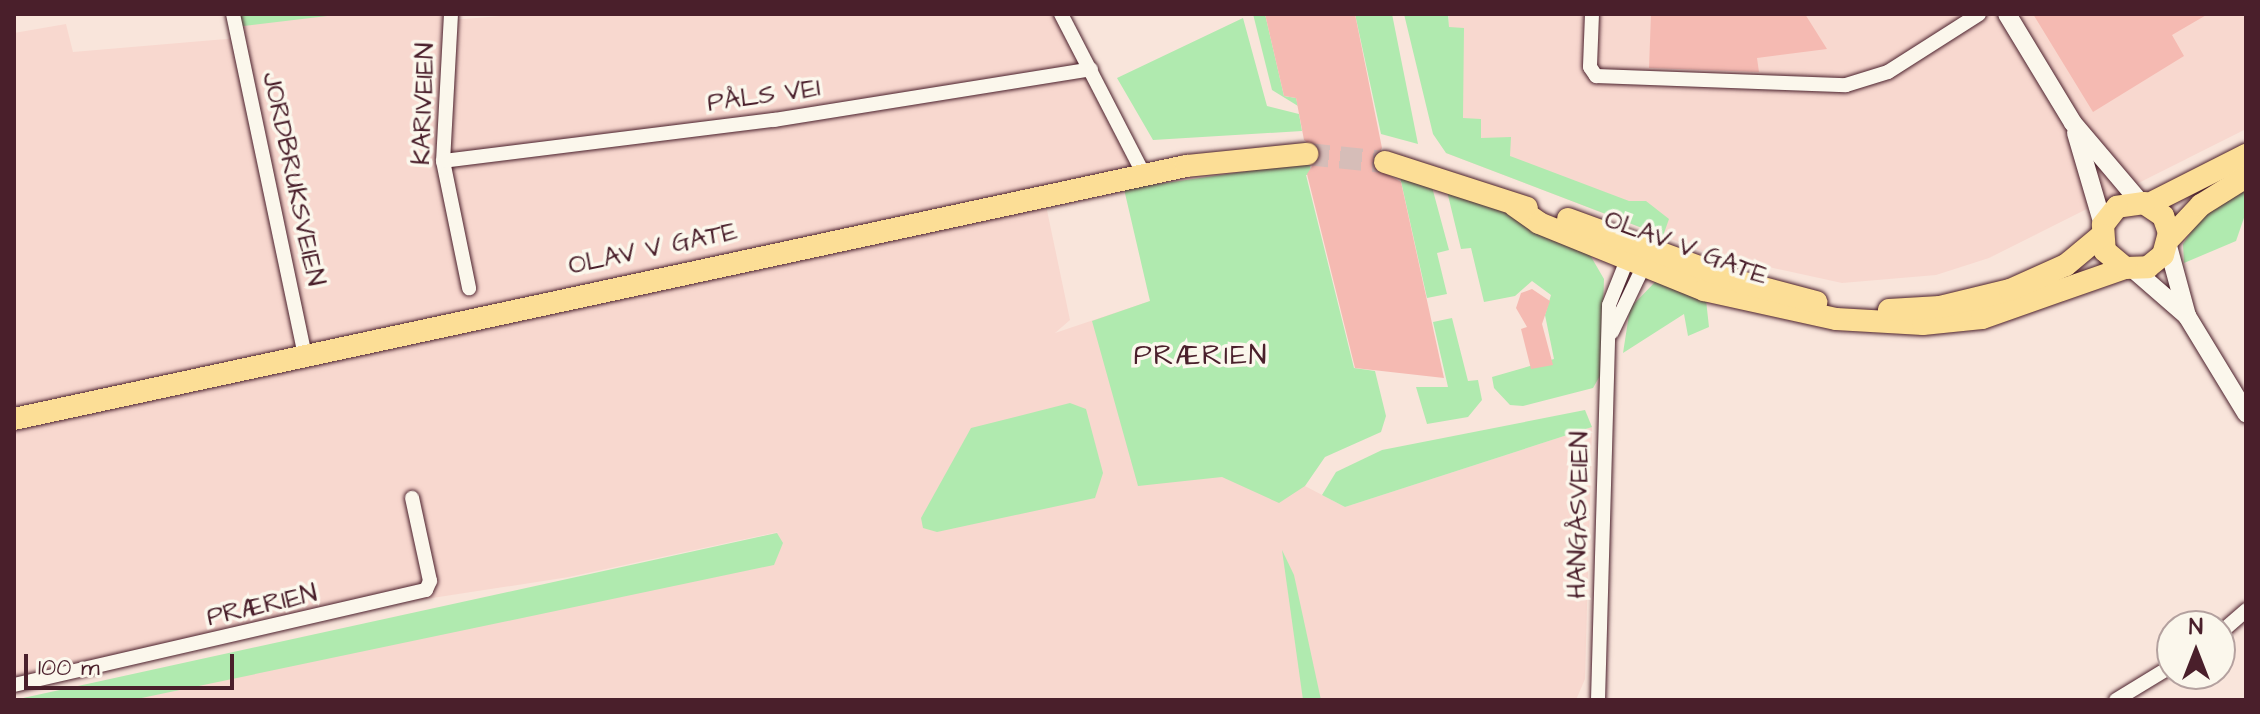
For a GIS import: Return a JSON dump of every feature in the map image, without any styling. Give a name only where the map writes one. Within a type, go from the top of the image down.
[{"type":"highway","name":"OLAV V GATE","points":[[14,419],[1144,175],[1307,154]]},
{"type":"highway","name":"OLAV V GATE","points":[[1638,258],[1796,298],[1912,309],[2010,290],[2066,265],[2102,230],[2117,207],[2144,203],[2246,155]]},
{"type":"highway","name":"OLAV V GATE","points":[[1385,162],[1515,206],[1638,258],[1770,308],[1923,324],[2012,311],[2129,268],[2157,262],[2169,242],[2201,205],[2246,177]]},
{"type":"highway","points":[[2144,203],[2166,221],[2169,242]]},
{"type":"highway","points":[[2102,230],[2108,255],[2129,268]]},
{"type":"street","name":"JORDBRUKSVEIEN","points":[[233,14],[305,355]]},
{"type":"street","name":"KARIVEIEN","points":[[451,14],[443,161],[469,288]]},
{"type":"street","points":[[1061,14],[1144,175]]},
{"type":"street","points":[[1592,14],[1590,67],[1596,76],[1846,85],[1888,72],[1979,14]]},
{"type":"street","points":[[2007,14],[2073,123],[2144,203]]},
{"type":"street","name":"PÅLS VEI","points":[[443,161],[774,120],[1091,69]]},
{"type":"street","points":[[2073,123],[2102,230]]},
{"type":"street","points":[[2169,242],[2187,316],[2246,413]]},
{"type":"street","points":[[1612,332],[1638,258]]},
{"type":"street","name":"HANGÅSVEIEN","points":[[1598,700],[1612,332],[1609,305],[1638,258]]},
{"type":"street","points":[[2129,268],[2187,316]]},
{"type":"street","name":"PRÆRIEN","points":[[14,685],[419,593],[430,581],[412,498]]},
{"type":"street","points":[[2116,700],[2156,676]]},
{"type":"shaded area","points":[[233,14],[451,14],[452,20],[527,14],[1061,14],[1144,175],[1044,196],[1070,320],[1055,333],[1150,301],[1305,486],[1345,507],[1592,427],[1585,679],[1576,700],[64,700],[413,627],[783,531],[569,577],[335,613],[14,685],[14,33],[66,24],[73,52],[238,38]]},
{"type":"shaded area","points":[[1449,14],[2246,14],[2246,129],[1989,258],[1936,275],[1842,283],[1710,254],[1446,153]]},
{"type":"green space","points":[[233,14],[344,14],[236,27]]},
{"type":"green space","points":[[1253,14],[1265,14],[1284,96],[1296,98],[1298,106],[1272,90]]},
{"type":"green space","points":[[1355,14],[1392,14],[1418,144],[1381,134]]},
{"type":"green space","points":[[1404,14],[1448,14],[1449,27],[1464,28],[1463,118],[1481,119],[1481,138],[1511,137],[1510,156],[1629,201],[1646,201],[1669,219],[1663,236],[1446,153],[1433,134]]},
{"type":"green space","points":[[1243,18],[1267,106],[1299,114],[1302,131],[1153,140],[1117,78]]},
{"type":"green space","points":[[1309,162],[1312,174],[1306,175],[1354,368],[1375,371],[1386,416],[1381,432],[1325,457],[1305,486],[1279,503],[1222,477],[1138,486],[1092,321],[1150,301],[1124,189]]},
{"type":"green space","points":[[1400,177],[1432,187],[1449,250],[1437,253],[1447,294],[1427,298]]},
{"type":"green space","points":[[2246,184],[2246,212],[2236,241],[2184,263],[2183,244],[2199,221]]},
{"type":"green space","points":[[1446,187],[1586,248],[1604,279],[1601,374],[1593,388],[1523,406],[1510,405],[1494,388],[1492,377],[1554,359],[1545,315],[1551,295],[1532,281],[1515,296],[1484,302],[1471,248],[1461,249]]},
{"type":"green space","points":[[1656,281],[1706,300],[1709,327],[1688,336],[1684,314],[1623,353],[1630,308]]},
{"type":"green space","points":[[1452,318],[1468,381],[1478,380],[1482,400],[1468,417],[1427,424],[1416,387],[1448,387],[1433,322]]},
{"type":"green space","points":[[1070,403],[1086,409],[1103,473],[1095,498],[937,532],[923,528],[921,518],[971,428]]},
{"type":"green space","points":[[1585,410],[1592,427],[1345,507],[1322,495],[1336,472],[1382,450]]},
{"type":"green space","points":[[777,533],[783,543],[774,565],[132,700],[14,700]]},
{"type":"green space","points":[[1282,550],[1294,575],[1321,700],[1303,700]]},
{"type":"building","points":[[1265,14],[1355,14],[1382,148],[1372,166],[1401,182],[1444,378],[1355,368],[1307,174],[1321,152],[1304,140],[1296,98],[1284,96]]},
{"type":"building","points":[[1651,14],[1805,14],[1827,49],[1757,58],[1759,72],[1649,68]]},
{"type":"building","points":[[2033,14],[2208,14],[2172,35],[2184,56],[2093,112]]},
{"type":"building","points":[[1532,289],[1550,301],[1542,324],[1553,365],[1531,369],[1521,329],[1527,327],[1516,308],[1521,293]]},
{"type":"tunnel","points":[[1307,154],[1385,162]]},
{"type":"district","name":"PRÆRIEN","points":[[1201,356]]}]
